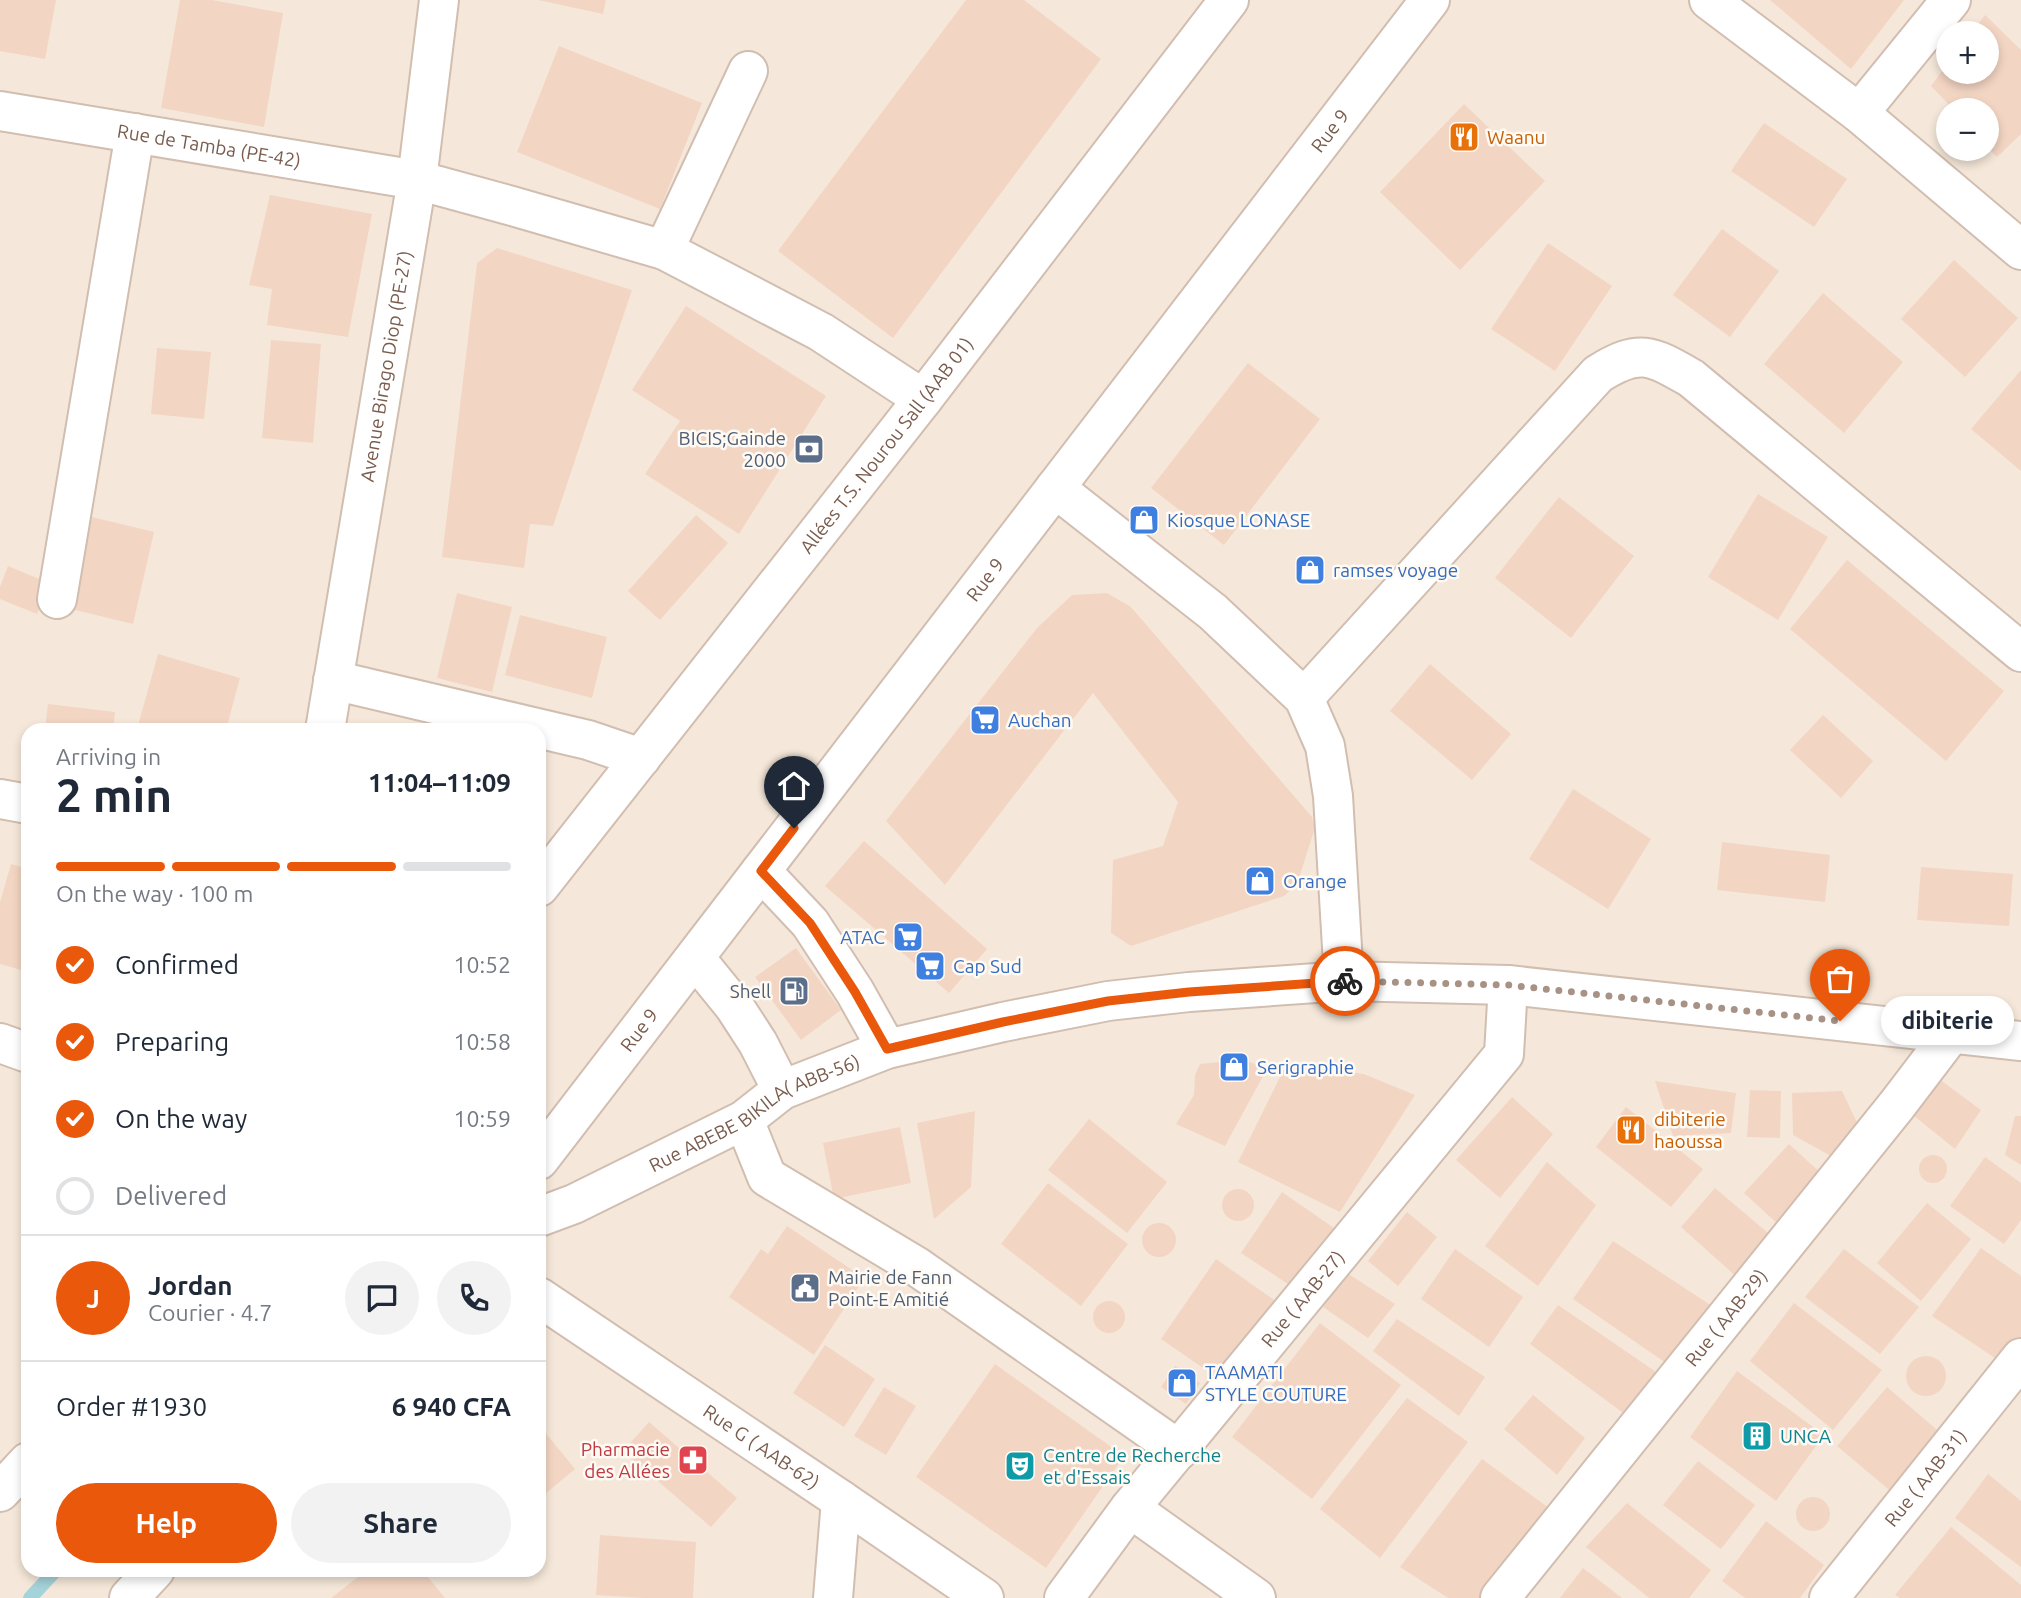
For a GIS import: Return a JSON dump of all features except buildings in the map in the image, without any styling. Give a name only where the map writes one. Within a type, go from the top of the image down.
[{"type":"street","name":"Avenue Birago Diop (PE-27)","points":[[326,723],[417,180],[439,0]]},
{"type":"street","name":"Allées T.S. Nourou Sall (AAB 01)","points":[[546,878],[923,399],[1229,0]]},
{"type":"street","name":"Rue 9","points":[[546,1151],[1430,0]]},
{"type":"street","points":[[1709,0],[1859,113],[2021,250]]},
{"type":"street","points":[[1859,113],[1951,0]]},
{"type":"street","points":[[664,250],[748,71]]},
{"type":"street","name":"Rue de Tamba (PE-42)","points":[[0,111],[417,180],[664,250],[821,332],[923,399]]},
{"type":"street","points":[[57,599],[135,133]]},
{"type":"street","points":[[1304,698],[1598,374],[1620,360],[1640,357],[1661,361],[1690,378],[2021,652]]},
{"type":"street","points":[[1055,488],[1213,612],[1304,698],[1325,746],[1333,796],[1344,981]]},
{"type":"street","points":[[333,680],[516,723]]},
{"type":"street","points":[[546,730],[588,740],[641,758]]},
{"type":"street","points":[[0,799],[21,803]]},
{"type":"street","points":[[761,871],[810,923],[855,992],[887,1049]]},
{"type":"street","points":[[695,958],[734,1006],[758,1043],[782,1090]]},
{"type":"street","name":"Rue ABEBE BIKILA( ABB-56)","points":[[546,1214],[744,1120],[782,1090],[887,1049],[1108,1001],[1189,992],[1344,981],[1508,985],[2021,1041]]},
{"type":"street","name":"Rue ( AAB-27)","points":[[1064,1598],[1130,1508],[1504,1054],[1508,985]]},
{"type":"street","name":"Rue ( AAB-29)","points":[[1500,1598],[1897,1105],[1951,1034]]},
{"type":"street","points":[[0,1043],[21,1050]]},
{"type":"street","points":[[744,1120],[767,1177],[916,1266],[1179,1450]]},
{"type":"street","name":"Rue G ( AAB-62)","points":[[546,1302],[984,1598]]},
{"type":"street","name":"Rue ( AAB-31)","points":[[1829,1598],[2021,1359]]},
{"type":"street","points":[[0,1492],[21,1470]]},
{"type":"street","points":[[833,1598],[841,1500]]},
{"type":"street","points":[[1130,1508],[1256,1598]]},
{"type":"street","points":[[128,1598],[148,1577]]},
{"type":"shaded area","points":[[0,0],[2021,0],[2021,1598],[0,1598]]},
{"type":"waterway","points":[[30,1598],[50,1577]]},
{"type":"way so far","points":[[1345,981],[1508,985],[1840,1021]]},
{"type":"place","name":"Waanu","points":[[1464,137]]},
{"type":"place","name":"BICIS;Gainde 2000","points":[[809,449]]},
{"type":"place","name":"Kiosque LONASE","points":[[1144,520]]},
{"type":"place","name":"ramses voyage","points":[[1310,570]]},
{"type":"place","name":"Auchan","points":[[985,720]]},
{"type":"place","name":"Orange","points":[[1260,881]]},
{"type":"place","name":"ATAC","points":[[908,937]]},
{"type":"place","name":"Cap Sud","points":[[930,966]]},
{"type":"place","name":"Shell","points":[[794,991]]},
{"type":"place","name":"dibiterie","points":[[1840,1021]]},
{"type":"place","name":"Serigraphie","points":[[1234,1067]]},
{"type":"place","name":"dibiterie haoussa","points":[[1631,1130]]},
{"type":"place","name":"Mairie de Fann Point-E Amitié","points":[[805,1288]]},
{"type":"place","name":"TAAMATI STYLE COUTURE","points":[[1182,1383]]},
{"type":"place","name":"UNCA","points":[[1757,1436]]},
{"type":"place","name":"Pharmacie des Allées","points":[[693,1460]]},
{"type":"place","name":"Centre de Recherche et d'Essais","points":[[1020,1466]]},
{"type":"route","points":[[794,828],[761,871],[810,923],[855,992],[887,1049],[1108,1001],[1189,992],[1345,981]]}]
